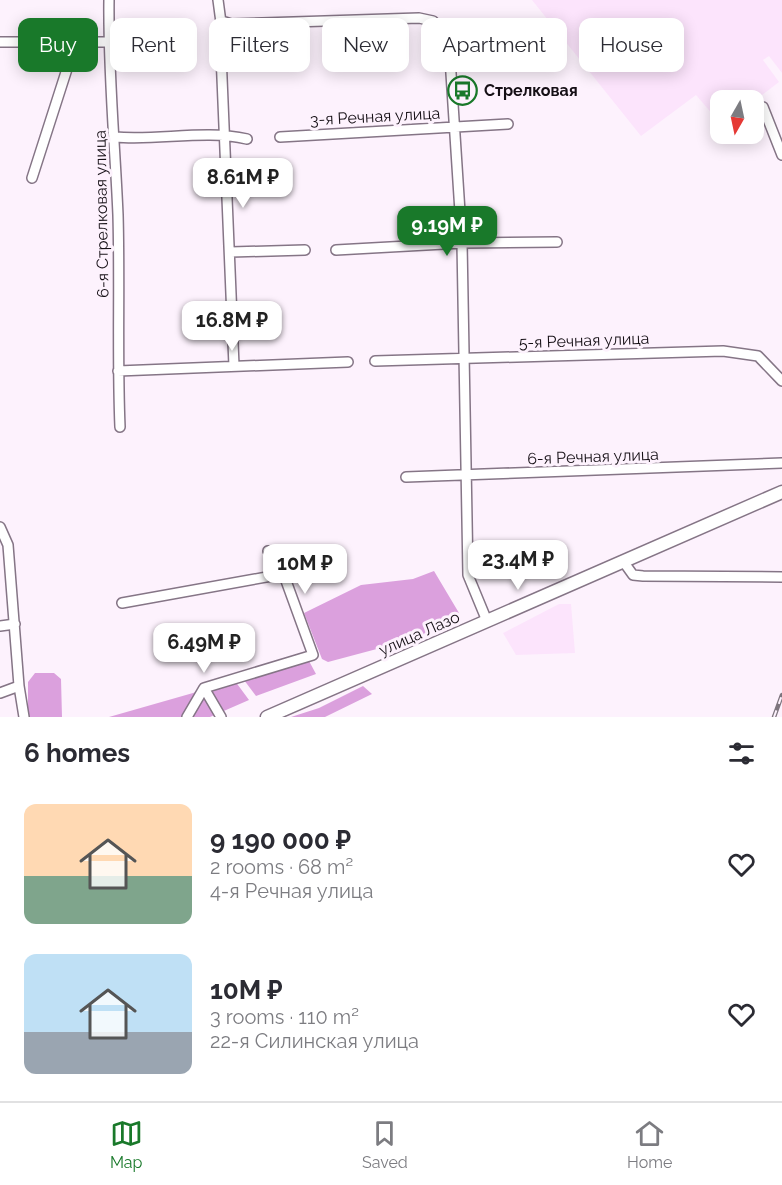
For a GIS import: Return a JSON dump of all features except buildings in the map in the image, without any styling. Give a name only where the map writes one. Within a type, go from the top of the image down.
[{"type":"main road","name":"улица Лазо","points":[[267,717],[782,492]]},
{"type":"street","name":"6-я Стрелковая улица","points":[[109,0],[108,42],[115,138],[119,262],[120,427]]},
{"type":"street","points":[[218,0],[220,18]]},
{"type":"street","points":[[310,21],[419,18],[433,21],[439,28],[450,58],[462,243],[468,576],[487,621]]},
{"type":"street","points":[[0,42],[18,42]]},
{"type":"street","points":[[98,42],[108,42]]},
{"type":"street","points":[[32,178],[66,72]]},
{"type":"street","points":[[224,72],[234,366]]},
{"type":"street","points":[[764,109],[782,155]]},
{"type":"street","name":"3-я Речная улица","points":[[280,137],[508,124]]},
{"type":"street","points":[[115,138],[146,140],[226,134],[247,139]]},
{"type":"street","points":[[336,250],[462,243],[557,242]]},
{"type":"street","points":[[231,252],[305,250]]},
{"type":"street","name":"5-я Речная улица","points":[[375,361],[723,351],[758,356],[782,381]]},
{"type":"street","points":[[118,371],[348,362]]},
{"type":"street","name":"6-я Речная улица","points":[[406,477],[782,463]]},
{"type":"street","points":[[0,527],[8,545],[19,686],[24,717]]},
{"type":"street","points":[[187,717],[204,688],[313,655],[283,574],[268,551]]},
{"type":"street","points":[[623,561],[633,575],[782,577]]},
{"type":"street","points":[[122,603],[283,574]]},
{"type":"street","points":[[0,626],[15,624]]},
{"type":"street","points":[[0,693],[19,686]]},
{"type":"street","points":[[204,688],[221,717]]},
{"type":"shaded area","points":[[532,0],[782,0],[782,73],[769,56],[763,60],[779,82],[764,94],[764,90],[710,90],[710,111],[696,95],[641,136],[590,72],[684,72],[684,18],[579,18],[579,59],[567,44],[567,18],[546,18]]},
{"type":"shaded area","points":[[434,571],[459,613],[460,621],[403,642],[328,662],[322,659],[304,613],[361,585],[413,579]]},
{"type":"shaded area","points":[[559,604],[571,604],[575,653],[516,655],[503,633]]},
{"type":"shaded area","points":[[309,661],[316,674],[256,696],[244,680]]},
{"type":"shaded area","points":[[35,673],[54,673],[61,679],[62,717],[28,717],[28,682]]},
{"type":"shaded area","points":[[235,681],[249,700],[210,717],[109,717]]},
{"type":"shaded area","points":[[363,686],[372,694],[325,717],[291,717],[319,708]]},
{"type":"railway","points":[[774,717],[782,695]]},
{"type":"place","name":"Стрелковая","points":[[463,90]]}]
